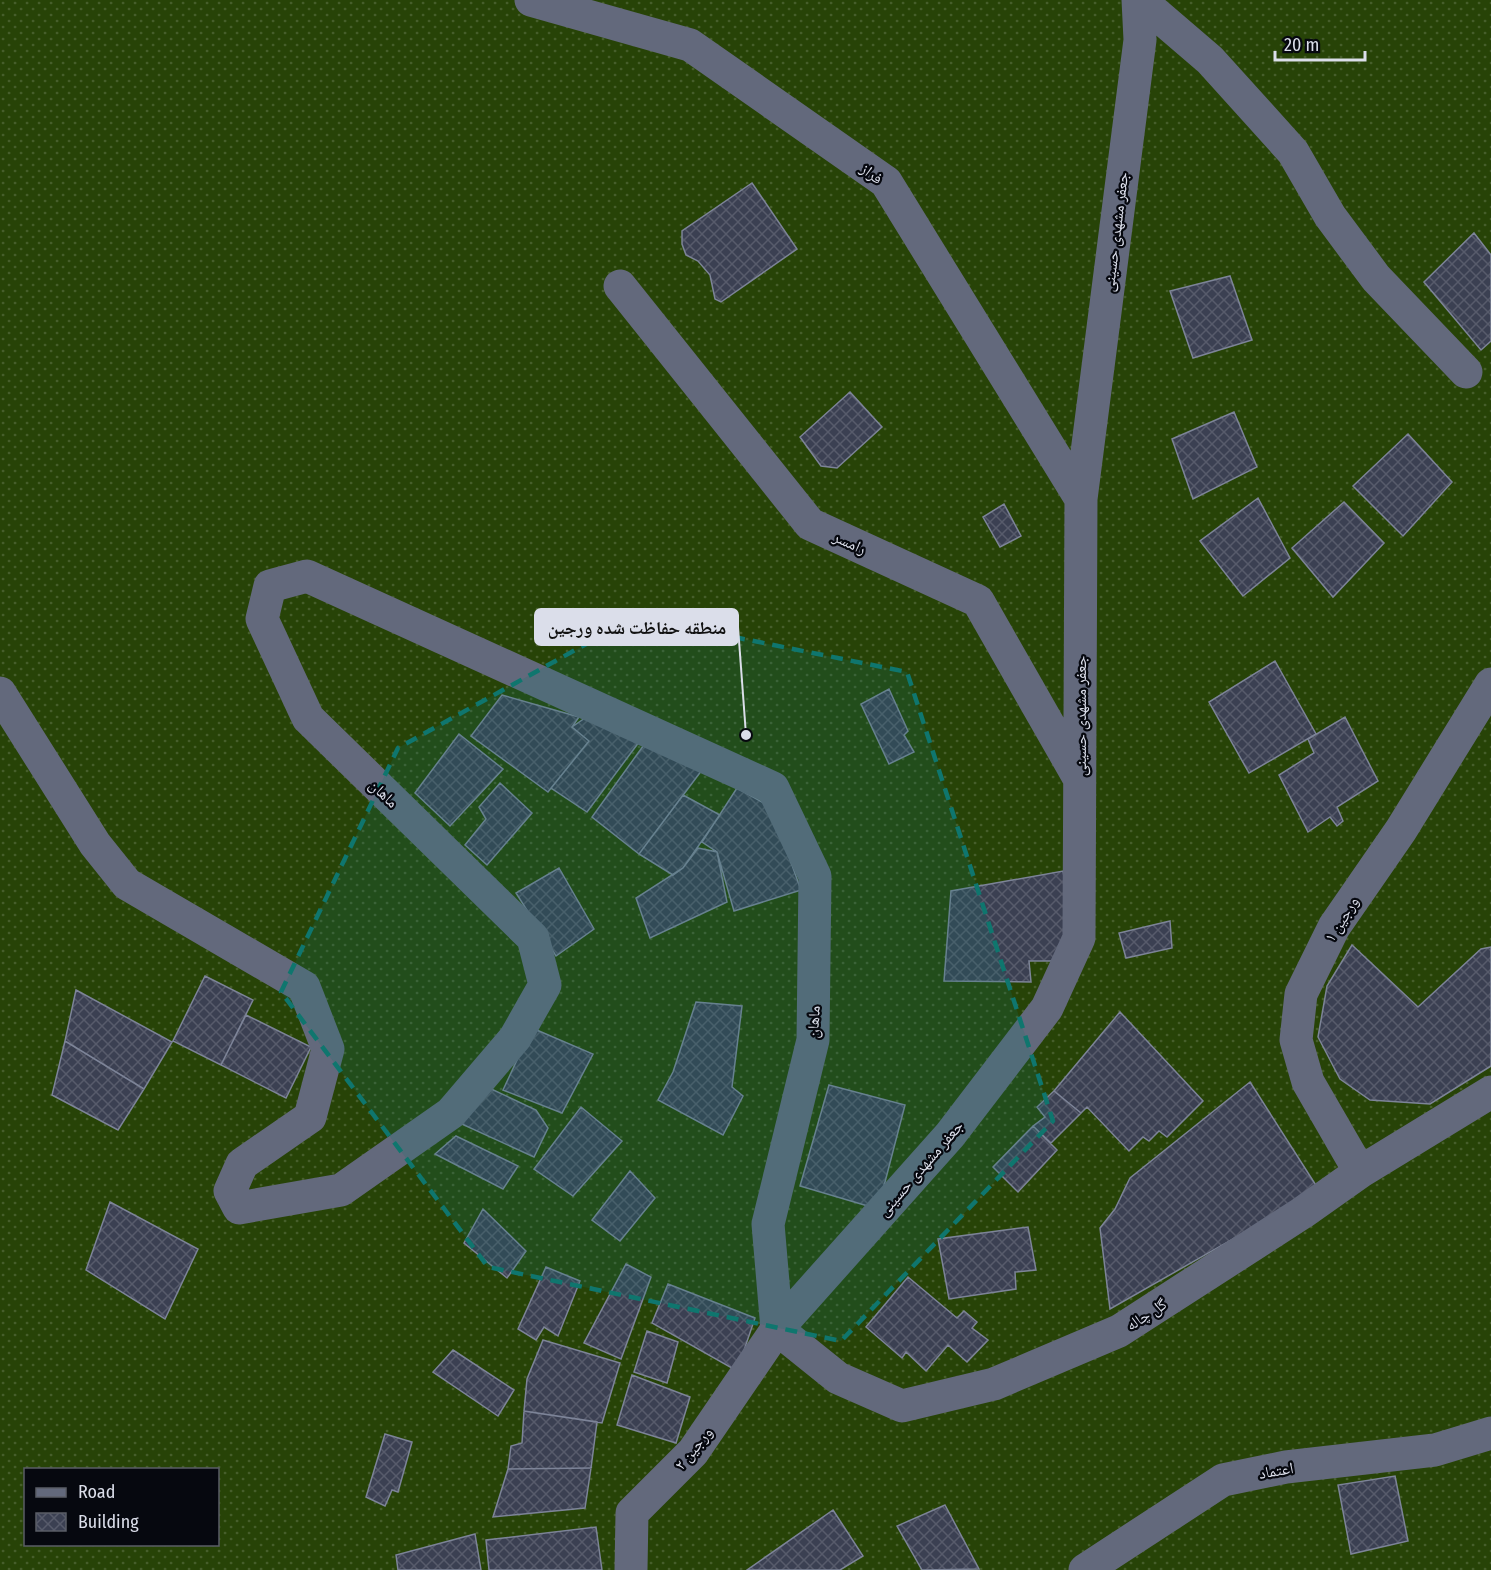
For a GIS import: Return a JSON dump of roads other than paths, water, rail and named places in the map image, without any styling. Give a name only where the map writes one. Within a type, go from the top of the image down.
[{"type":"street","name":"فراز","points":[[531,0],[690,45],[886,182],[1081,499]]},
{"type":"street","name":"جعفر مشهدی حسینی","points":[[777,1329],[950,1135],[1047,1008],[1079,938],[1081,499],[1140,40],[1139,0]]},
{"type":"street","points":[[1139,0],[1210,60],[1293,152],[1330,216],[1376,279],[1466,372]]},
{"type":"street","name":"رامسر","points":[[620,286],[810,524],[978,601],[1080,780]]},
{"type":"street","name":"ماهان","points":[[0,693],[95,844],[127,884],[304,987],[328,1049],[310,1117],[242,1164],[230,1191],[238,1208],[341,1190],[451,1113],[515,1038],[545,986],[533,938],[308,718],[262,619],[270,586],[307,576],[773,788],[815,876],[813,1040],[768,1224],[777,1329]]},
{"type":"street","name":"ورجین ۱","points":[[1360,1172],[1308,1082],[1296,1040],[1301,994],[1334,927],[1401,830],[1491,684]]},
{"type":"street","name":"گل چاله","points":[[777,1329],[838,1378],[902,1406],[994,1384],[1119,1331],[1302,1213],[1360,1172],[1491,1092]]},
{"type":"street","name":"ورجین ۲","points":[[631,1570],[632,1513],[693,1452],[777,1329]]},
{"type":"street","name":"اعتماد","points":[[1085,1570],[1223,1479],[1286,1467],[1435,1450],[1491,1433]]},
{"type":"place","name":"منطقه حفاظت شده ورجین","points":[[746,735]]}]
